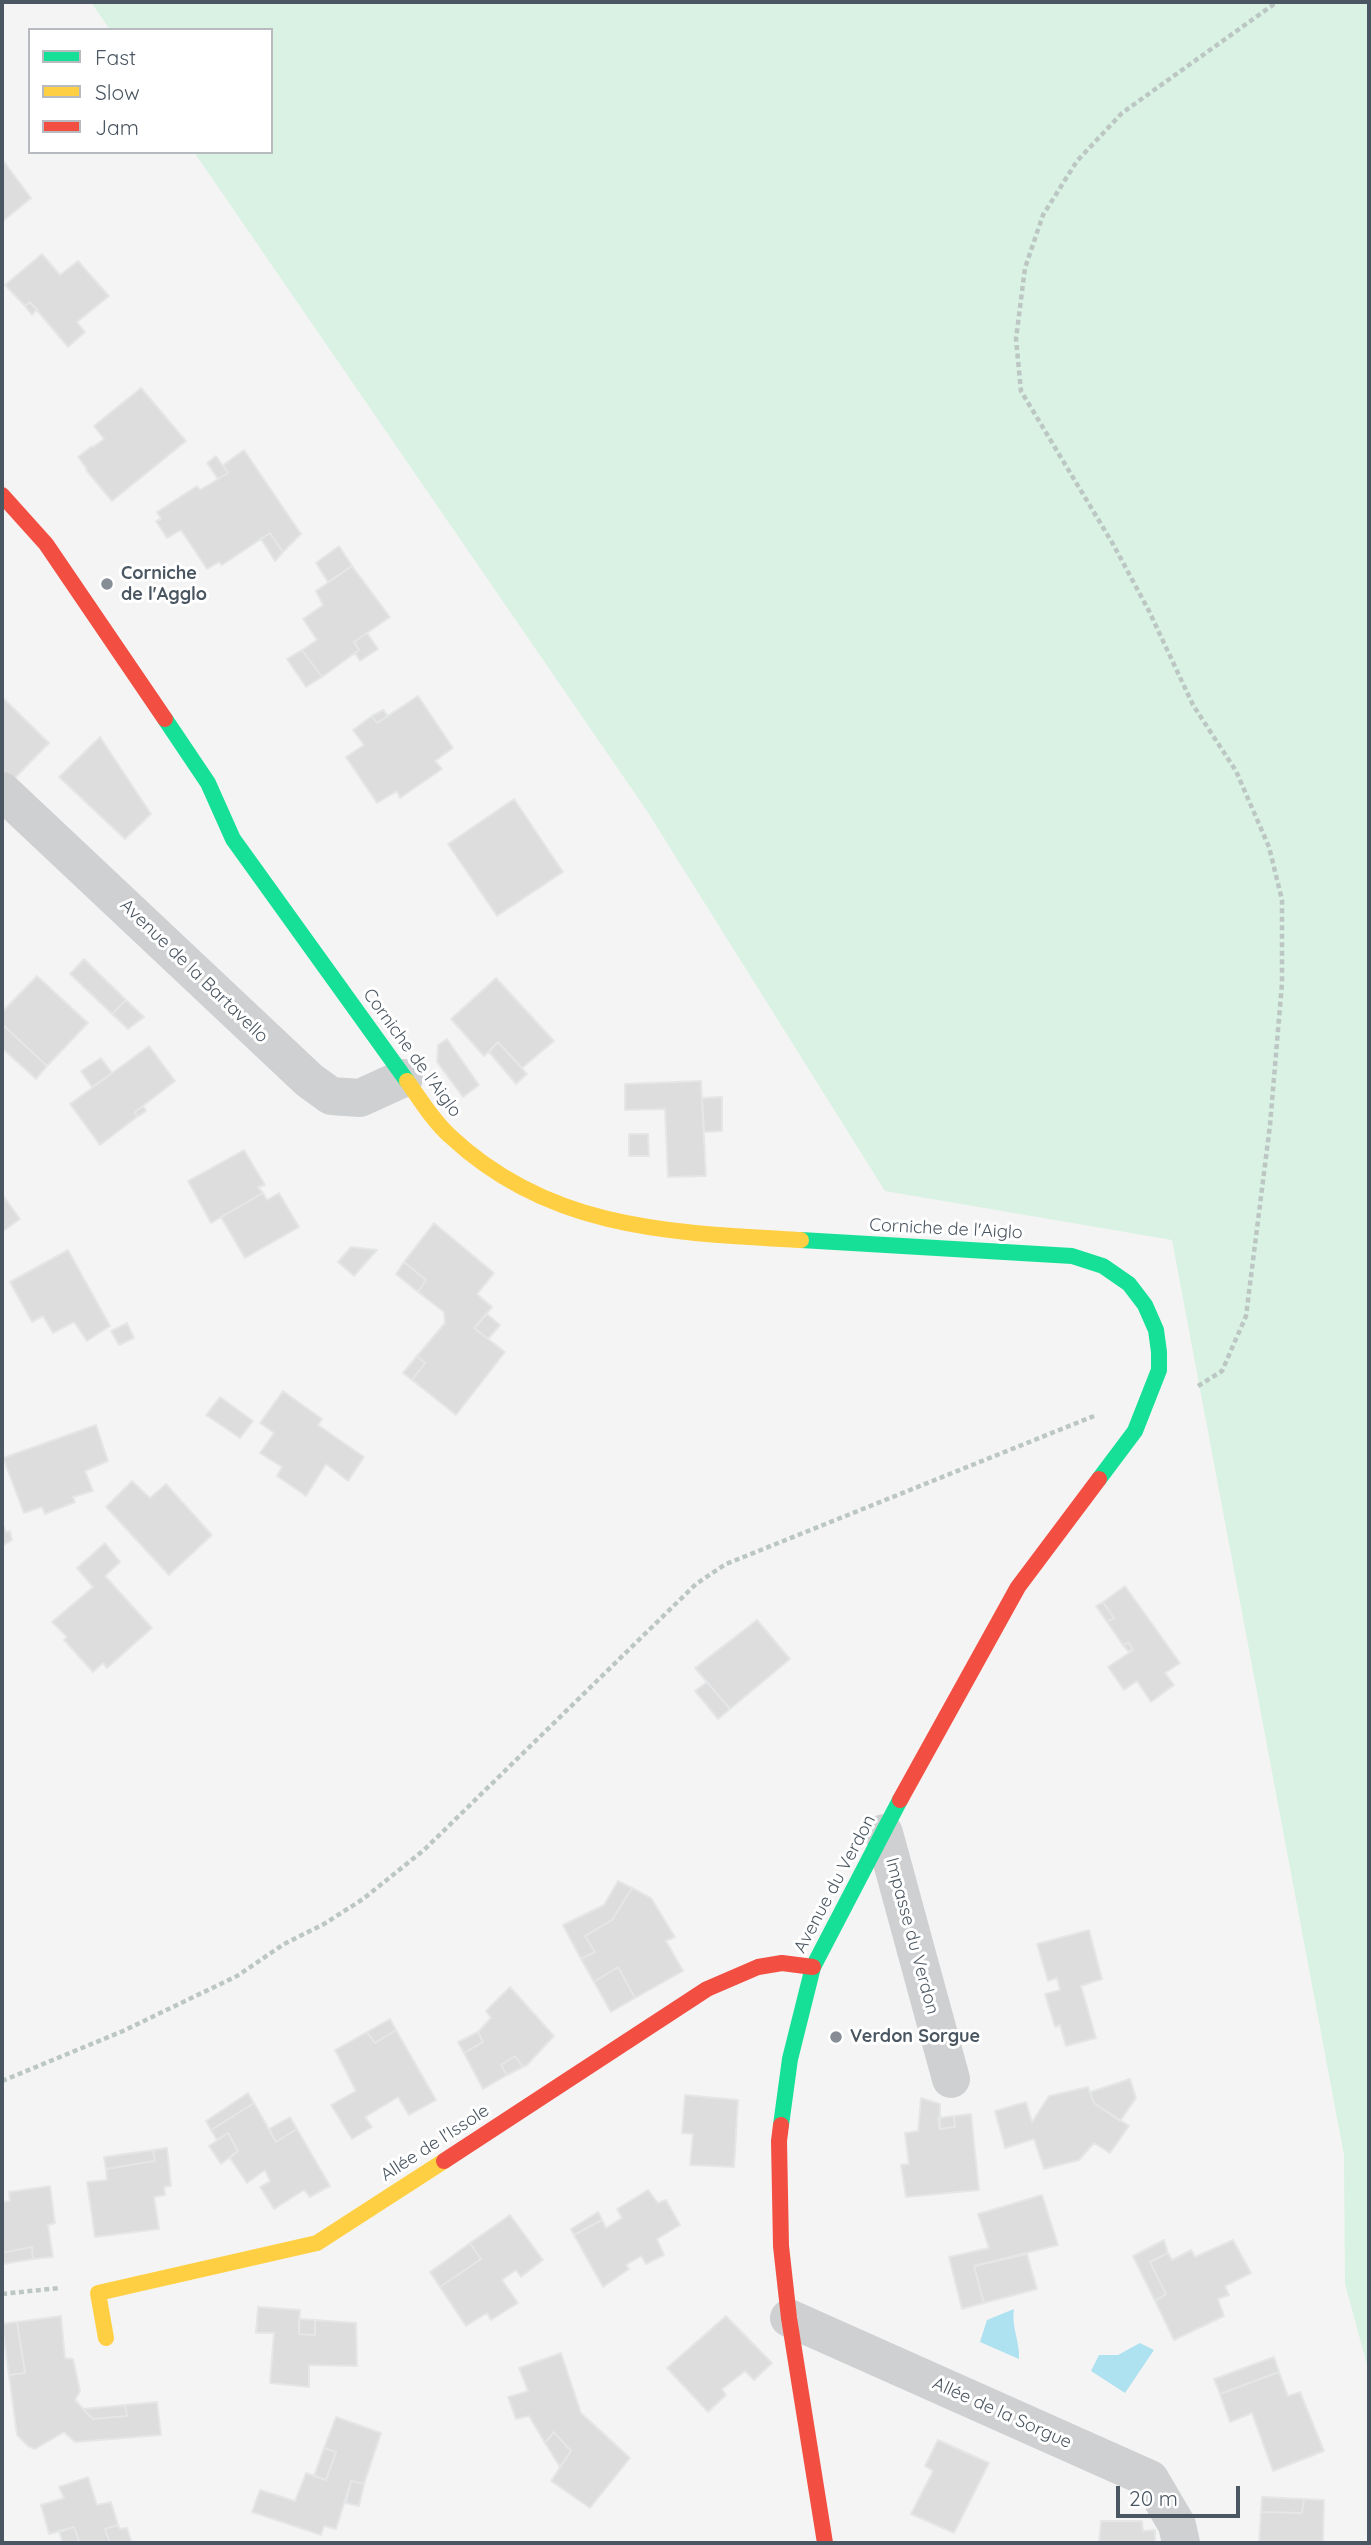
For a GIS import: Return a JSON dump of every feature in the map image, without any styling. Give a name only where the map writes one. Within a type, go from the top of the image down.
[{"type":"street","name":"Corniche de l'Aiglo","points":[[2,495],[46,544],[98,618],[208,783],[233,839],[404,1078],[448,1135],[490,1169],[540,1198],[589,1216],[679,1233],[1072,1256],[1103,1266],[1129,1284],[1145,1305],[1156,1330],[1160,1352],[1158,1370],[1150,1394]]},
{"type":"street","name":"Avenue de la Bartavello","points":[[2,791],[309,1080],[331,1096],[360,1098],[404,1078]]},
{"type":"street","name":"Avenue du Verdon","points":[[825,2543],[789,2318],[781,2246],[779,2141],[790,2059],[813,1967],[915,1771],[1018,1587],[1135,1431],[1150,1394]]},
{"type":"street","name":"Impasse du Verdon","points":[[884,1833],[951,2079]]},
{"type":"street","name":"Allée de l'Issole","points":[[98,2293],[317,2243],[707,1989],[754,1966],[788,1962],[813,1967]]},
{"type":"street","points":[[98,2293],[106,2338]]},
{"type":"street","name":"Allée de la Sorgue","points":[[789,2318],[1150,2479],[1177,2525],[1181,2543]]},
{"type":"path","points":[[2,2081],[123,2031],[237,1976],[284,1944],[324,1924],[363,1899],[424,1850],[696,1584],[726,1564],[1150,1394],[1186,1394],[1222,1371],[1247,1316],[1282,983],[1282,900],[1269,847],[1236,771],[1193,705],[1149,611],[1113,544],[1021,391],[1016,339],[1025,268],[1043,215],[1077,161],[1122,113],[1277,2]]},
{"type":"path","points":[[2,2294],[61,2287],[98,2293]]},
{"type":"green space","points":[[91,2],[1369,2],[1369,2372],[1345,2284],[1344,2155],[1172,1240],[885,1191],[647,811],[195,154],[273,154],[273,28],[109,28]]},
{"type":"water","points":[[1014,2309],[1019,2359],[980,2342],[987,2320]]},
{"type":"water","points":[[1140,2343],[1154,2350],[1125,2393],[1091,2371],[1099,2355],[1118,2355]]},
{"type":"building","points":[[2,159],[31,198],[2,222]]},
{"type":"building","points":[[42,254],[60,275],[78,261],[109,296],[77,322],[85,332],[68,347],[30,302],[25,306],[5,285]]},
{"type":"building","points":[[30,302],[37,309],[32,315],[25,306]]},
{"type":"building","points":[[141,388],[186,441],[112,501],[78,457],[104,439],[94,426]]},
{"type":"building","points":[[244,450],[301,534],[283,552],[270,533],[222,565],[219,562],[207,569],[181,530],[167,538],[156,521],[161,519],[157,512],[197,486],[200,490],[228,473],[223,465]]},
{"type":"building","points":[[216,456],[228,473],[218,479],[207,463]]},
{"type":"building","points":[[270,533],[283,552],[275,561],[261,539]]},
{"type":"building","points":[[339,546],[352,566],[328,582],[316,563]]},
{"type":"building","points":[[352,566],[390,617],[354,642],[359,650],[322,677],[302,650],[317,640],[303,619],[323,605],[316,591]]},
{"type":"building","points":[[367,633],[378,649],[360,661],[355,653],[359,650],[354,642]]},
{"type":"building","points":[[302,650],[322,677],[306,687],[287,659]]},
{"type":"building","points":[[418,696],[453,748],[435,761],[442,769],[400,798],[397,791],[377,803],[346,757],[364,745],[353,730],[372,716],[377,723]]},
{"type":"building","points":[[2,697],[49,743],[11,782],[2,773]]},
{"type":"building","points":[[383,710],[388,716],[377,723],[372,716]]},
{"type":"building","points":[[100,737],[151,814],[125,839],[59,777]]},
{"type":"building","points":[[514,799],[563,872],[497,916],[448,844]]},
{"type":"building","points":[[84,959],[126,1000],[112,1014],[70,974]]},
{"type":"building","points":[[37,976],[88,1023],[47,1066],[2,1024],[2,1012]]},
{"type":"building","points":[[496,978],[554,1041],[522,1068],[498,1042],[484,1056],[451,1019]]},
{"type":"building","points":[[126,1000],[144,1017],[128,1029],[112,1014]]},
{"type":"building","points":[[2,1024],[47,1066],[36,1079],[2,1048]]},
{"type":"building","points":[[447,1039],[479,1085],[463,1097],[437,1062],[438,1045]]},
{"type":"building","points":[[498,1042],[527,1074],[516,1084],[489,1052]]},
{"type":"building","points":[[149,1046],[175,1081],[135,1112],[137,1117],[100,1145],[70,1104]]},
{"type":"building","points":[[101,1058],[112,1073],[92,1087],[81,1071]]},
{"type":"building","points":[[701,1081],[706,1176],[668,1177],[665,1109],[625,1110],[625,1084]]},
{"type":"building","points":[[722,1097],[722,1131],[704,1132],[702,1098]]},
{"type":"building","points":[[143,1106],[146,1111],[137,1117],[135,1112]]},
{"type":"building","points":[[629,1134],[648,1134],[649,1156],[629,1156]]},
{"type":"building","points":[[244,1150],[265,1185],[258,1187],[263,1193],[211,1223],[188,1181]]},
{"type":"building","points":[[263,1193],[267,1200],[279,1193],[299,1227],[245,1258],[221,1217]]},
{"type":"building","points":[[2,1194],[20,1219],[2,1232]]},
{"type":"building","points":[[434,1223],[494,1273],[477,1294],[492,1307],[474,1328],[505,1352],[456,1415],[412,1380],[425,1363],[417,1356],[445,1323],[444,1312],[418,1292],[426,1280],[404,1262]]},
{"type":"building","points":[[351,1247],[377,1250],[354,1276],[338,1262]]},
{"type":"building","points":[[68,1250],[110,1326],[87,1341],[74,1322],[53,1333],[43,1316],[32,1322],[10,1282]]},
{"type":"building","points":[[404,1262],[426,1280],[418,1292],[396,1274]]},
{"type":"building","points":[[487,1314],[500,1325],[488,1339],[474,1328]]},
{"type":"building","points":[[127,1323],[134,1338],[119,1345],[111,1331]]},
{"type":"building","points":[[417,1356],[425,1363],[412,1380],[403,1373]]},
{"type":"building","points":[[283,1391],[322,1419],[318,1425],[364,1457],[348,1481],[326,1464],[306,1496],[277,1476],[282,1467],[260,1453],[274,1433],[260,1423]]},
{"type":"building","points":[[220,1397],[253,1421],[240,1438],[206,1415]]},
{"type":"building","points":[[96,1425],[108,1461],[85,1471],[93,1491],[73,1497],[75,1502],[45,1514],[42,1507],[24,1513],[3,1458]]},
{"type":"building","points":[[132,1481],[150,1498],[166,1484],[212,1535],[169,1575],[106,1507]]},
{"type":"building","points":[[4,1527],[6,1532],[10,1531],[12,1540],[2,1546],[2,1528]]},
{"type":"building","points":[[105,1543],[120,1562],[105,1576],[152,1628],[107,1668],[103,1663],[93,1672],[64,1640],[67,1637],[52,1622],[93,1587],[77,1568]]},
{"type":"building","points":[[1125,1586],[1180,1663],[1165,1673],[1174,1685],[1151,1702],[1137,1681],[1124,1690],[1108,1667],[1133,1650],[1128,1642],[1123,1645],[1107,1622],[1114,1618],[1103,1602]]},
{"type":"building","points":[[1103,1602],[1114,1618],[1107,1622],[1096,1606]]},
{"type":"building","points":[[757,1620],[790,1659],[730,1709],[695,1668]]},
{"type":"building","points":[[1128,1642],[1133,1650],[1129,1652],[1123,1645]]},
{"type":"building","points":[[707,1682],[730,1709],[718,1719],[695,1691]]},
{"type":"building","points":[[618,1881],[632,1888],[612,1920],[585,1936],[595,1952],[581,1959],[563,1925],[604,1905]]},
{"type":"building","points":[[632,1888],[651,1898],[675,1937],[666,1941],[683,1971],[635,1998],[618,1967],[594,1982],[581,1959],[595,1952],[585,1936],[612,1920]]},
{"type":"building","points":[[1089,1930],[1102,1979],[1081,1986],[1096,2038],[1066,2046],[1060,2025],[1055,2027],[1045,1994],[1060,1990],[1057,1978],[1048,1981],[1037,1944]]},
{"type":"building","points":[[618,1967],[635,1998],[611,2012],[594,1982]]},
{"type":"building","points":[[510,1987],[554,2036],[527,2065],[523,2067],[515,2056],[501,2065],[507,2075],[483,2089],[464,2053],[483,2042],[478,2032],[491,2018],[486,2011]]},
{"type":"building","points":[[390,2019],[396,2030],[375,2043],[367,2032]]},
{"type":"building","points":[[396,2030],[436,2100],[409,2115],[398,2097],[365,2117],[372,2127],[352,2139],[331,2105],[356,2091],[335,2050],[367,2032],[375,2043]]},
{"type":"building","points":[[478,2032],[483,2042],[464,2053],[458,2042]]},
{"type":"building","points":[[515,2056],[523,2067],[507,2075],[501,2065]]},
{"type":"building","points":[[1130,2079],[1136,2098],[1120,2121],[1094,2103],[1090,2092]]},
{"type":"building","points":[[1088,2087],[1094,2103],[1129,2126],[1110,2153],[1094,2143],[1079,2160],[1044,2169],[1034,2139],[1005,2148],[995,2111],[1026,2102],[1032,2122],[1049,2096]]},
{"type":"building","points":[[248,2093],[254,2103],[211,2130],[206,2121]]},
{"type":"building","points":[[685,2095],[738,2100],[734,2167],[690,2165],[693,2134],[682,2133]]},
{"type":"building","points":[[921,2098],[940,2104],[940,2129],[955,2127],[954,2116],[971,2114],[979,2190],[906,2197],[901,2165],[909,2164],[905,2133],[918,2131]]},
{"type":"building","points":[[254,2103],[276,2142],[297,2129],[330,2186],[310,2197],[304,2190],[274,2209],[260,2187],[270,2181],[265,2170],[247,2183],[230,2158],[238,2151],[228,2133],[217,2140],[211,2130]]},
{"type":"building","points":[[954,2116],[955,2127],[940,2129],[938,2118]]},
{"type":"building","points":[[290,2117],[297,2129],[276,2142],[269,2129]]},
{"type":"building","points":[[228,2133],[238,2151],[221,2164],[209,2146]]},
{"type":"building","points":[[167,2148],[171,2186],[164,2187],[165,2195],[154,2197],[159,2229],[95,2237],[87,2182],[107,2180],[106,2169],[155,2161],[153,2150]]},
{"type":"building","points":[[153,2150],[155,2161],[106,2169],[104,2157]]},
{"type":"building","points":[[50,2186],[55,2223],[48,2225],[53,2257],[33,2259],[32,2247],[2,2253],[2,2202],[10,2201],[9,2192]]},
{"type":"building","points":[[648,2190],[658,2203],[666,2200],[680,2225],[657,2239],[664,2255],[646,2264],[641,2256],[626,2265],[629,2269],[603,2287],[574,2235],[602,2220],[606,2228],[622,2218],[617,2209]]},
{"type":"building","points":[[1042,2195],[1058,2245],[974,2266],[984,2303],[962,2309],[949,2257],[989,2248],[978,2214]]},
{"type":"building","points":[[598,2212],[602,2220],[574,2235],[571,2229]]},
{"type":"building","points":[[510,2215],[543,2260],[521,2277],[516,2270],[502,2280],[518,2303],[491,2320],[487,2313],[466,2326],[440,2287],[481,2259],[470,2243]]},
{"type":"building","points":[[1164,2240],[1168,2253],[1150,2262],[1166,2294],[1155,2301],[1133,2256]]},
{"type":"building","points":[[1233,2240],[1251,2273],[1225,2286],[1229,2295],[1218,2299],[1224,2316],[1174,2340],[1155,2301],[1166,2294],[1150,2262],[1168,2253],[1172,2260],[1191,2250],[1195,2257]]},
{"type":"building","points":[[470,2243],[481,2259],[440,2287],[430,2272]]},
{"type":"building","points":[[32,2247],[33,2259],[4,2264],[2,2253]]},
{"type":"building","points":[[1027,2254],[1037,2289],[984,2303],[974,2266]]},
{"type":"building","points":[[258,2307],[300,2310],[299,2334],[315,2335],[315,2320],[356,2323],[357,2366],[309,2365],[309,2387],[270,2383],[274,2333],[256,2333]]},
{"type":"building","points":[[61,2316],[65,2358],[73,2359],[80,2391],[75,2400],[93,2419],[127,2416],[125,2405],[157,2402],[161,2435],[75,2442],[64,2432],[35,2449],[17,2435],[9,2375],[25,2373],[17,2322]]},
{"type":"building","points":[[726,2316],[772,2363],[754,2380],[745,2371],[722,2389],[726,2395],[708,2412],[667,2368]]},
{"type":"building","points":[[299,2319],[315,2320],[315,2335],[299,2334]]},
{"type":"building","points":[[17,2322],[25,2373],[9,2375],[2,2324]]},
{"type":"building","points":[[561,2353],[581,2413],[630,2458],[590,2508],[551,2481],[571,2451],[554,2432],[545,2443],[529,2416],[516,2419],[508,2397],[528,2391],[519,2368]]},
{"type":"building","points":[[1274,2357],[1279,2372],[1220,2394],[1214,2379]]},
{"type":"building","points":[[1279,2372],[1288,2396],[1300,2392],[1324,2451],[1273,2471],[1252,2413],[1230,2422],[1220,2394]]},
{"type":"building","points":[[125,2405],[127,2416],[93,2419],[83,2409]]},
{"type":"building","points":[[336,2417],[381,2433],[364,2484],[351,2481],[336,2529],[324,2526],[321,2535],[252,2512],[260,2490],[295,2501],[306,2473],[326,2480],[336,2452],[324,2448]]},
{"type":"building","points":[[554,2432],[571,2451],[560,2467],[545,2443]]},
{"type":"building","points":[[938,2440],[989,2463],[954,2533],[911,2514],[933,2471],[925,2466]]},
{"type":"building","points":[[324,2448],[336,2452],[326,2480],[314,2476]]},
{"type":"building","points":[[88,2477],[97,2505],[111,2502],[118,2525],[105,2529],[110,2543],[74,2543],[79,2541],[74,2527],[49,2534],[41,2505],[64,2498],[59,2487]]},
{"type":"building","points":[[351,2481],[364,2484],[359,2506],[346,2503]]},
{"type":"building","points":[[1262,2497],[1304,2499],[1302,2513],[1261,2512]]},
{"type":"building","points":[[1304,2499],[1324,2500],[1323,2543],[1259,2543],[1261,2512],[1302,2513]]},
{"type":"building","points":[[1101,2521],[1142,2521],[1143,2531],[1155,2530],[1155,2543],[1099,2543]]},
{"type":"building","points":[[118,2525],[120,2529],[127,2528],[132,2543],[110,2543],[105,2529]]},
{"type":"building","points":[[74,2527],[79,2541],[63,2543],[59,2532]]},
{"type":"traffic: fast","points":[[165,719],[208,783],[233,839],[407,1081]]},
{"type":"traffic: fast","points":[[801,1240],[1072,1256],[1103,1266],[1129,1284],[1145,1305],[1156,1330],[1159,1370],[1135,1431],[1099,1479]]},
{"type":"traffic: fast","points":[[781,2125],[790,2059],[813,1967],[900,1800]]},
{"type":"traffic: slow","points":[[407,1081],[444,1130],[489,1167],[529,1191],[571,1208],[615,1221],[660,1229],[801,1240]]},
{"type":"traffic: slow","points":[[106,2338],[98,2293],[317,2243],[444,2161]]},
{"type":"traffic: jam","points":[[2,495],[46,544],[165,719]]},
{"type":"traffic: jam","points":[[900,1800],[1018,1587],[1099,1479]]},
{"type":"traffic: jam","points":[[444,2161],[707,1989],[758,1967],[782,1963],[813,1967]]},
{"type":"traffic: jam","points":[[781,2125],[781,2246],[789,2318],[825,2543]]},
{"type":"place","name":"Corniche de l'Agglo","points":[[107,584]]},
{"type":"place","name":"Verdon Sorgue","points":[[836,2037]]}]
